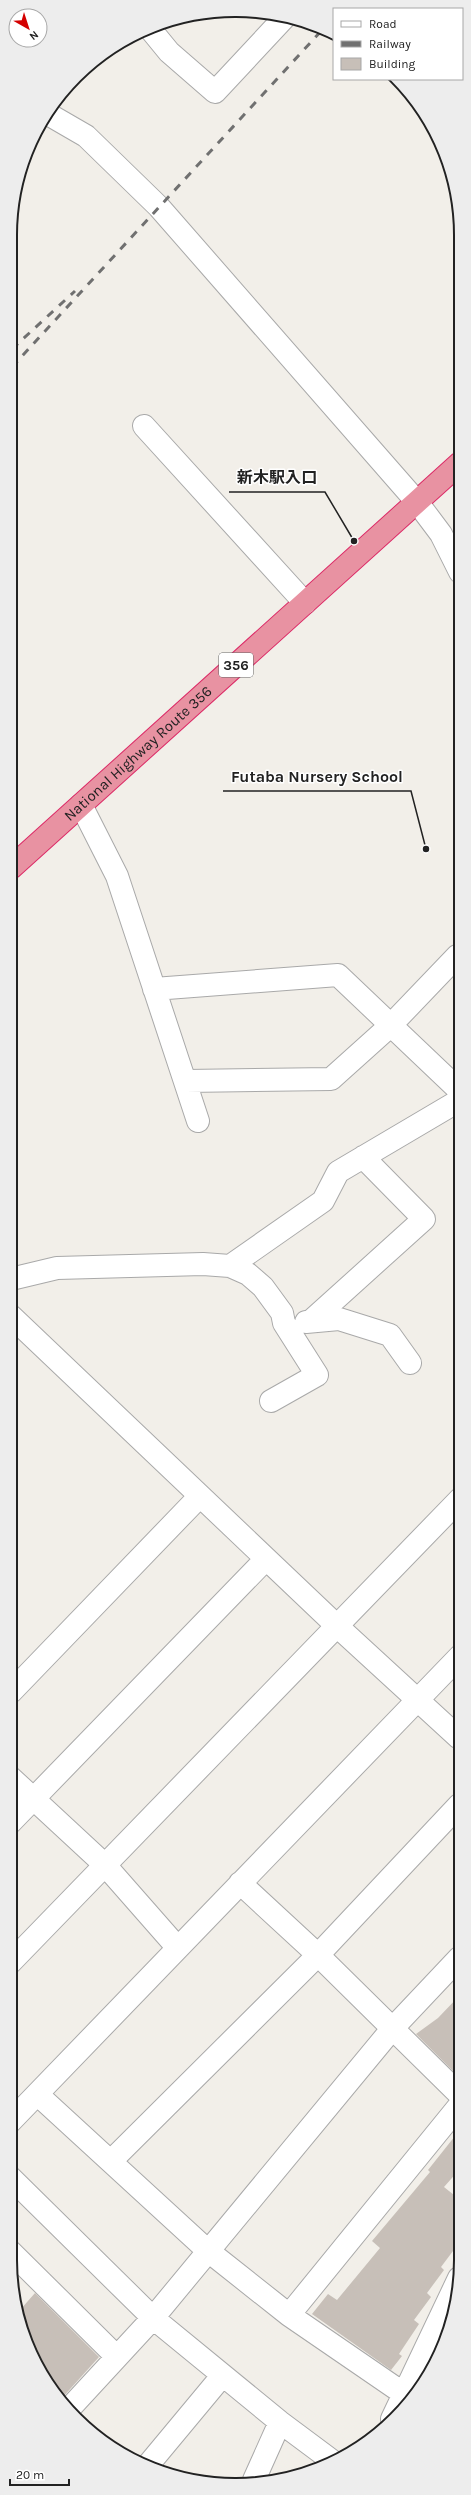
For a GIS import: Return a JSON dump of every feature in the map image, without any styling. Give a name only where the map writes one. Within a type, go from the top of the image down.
[{"type":"highway","name":"National Highway Route 356","points":[[17,863],[454,468]]},
{"type":"street","points":[[154,33],[169,52],[216,92],[281,22]]},
{"type":"street","points":[[52,117],[86,136],[159,207],[417,502],[441,534],[454,560]]},
{"type":"street","points":[[144,426],[305,603]]},
{"type":"street","points":[[81,806],[117,876],[198,1121]]},
{"type":"street","points":[[186,1081],[331,1079],[390,1026],[454,959]]},
{"type":"street","points":[[154,989],[338,975],[454,1085]]},
{"type":"street","points":[[230,1266],[323,1201],[338,1172],[454,1104]]},
{"type":"street","points":[[311,1321],[424,1219],[363,1157]]},
{"type":"street","points":[[17,1278],[57,1268],[203,1264],[230,1266],[248,1274],[263,1287],[282,1313],[284,1323],[317,1375],[271,1402]]},
{"type":"street","points":[[284,1323],[340,1319],[390,1335],[410,1363]]},
{"type":"street","points":[[17,1322],[337,1626],[454,1733]]},
{"type":"street","points":[[17,1685],[200,1496]]},
{"type":"street","points":[[17,1956],[454,1505]]},
{"type":"street","points":[[17,1816],[266,1559]]},
{"type":"street","points":[[17,2115],[177,1946],[454,1662]]},
{"type":"street","points":[[17,1784],[105,1865],[177,1946]]},
{"type":"street","points":[[111,2161],[318,1955],[454,1810]]},
{"type":"street","points":[[240,1883],[318,1955],[454,2089]]},
{"type":"street","points":[[72,2405],[116,2356],[153,2318],[207,2250],[392,2029],[454,1963]]},
{"type":"street","points":[[37,2094],[207,2250],[289,2315],[406,2396],[451,2296]]},
{"type":"street","points":[[289,2315],[454,2112]]},
{"type":"street","points":[[17,2185],[153,2318],[222,2376],[327,2457]]},
{"type":"street","points":[[17,2259],[116,2356]]},
{"type":"street","points":[[152,2461],[222,2376]]},
{"type":"street","points":[[255,2477],[280,2422]]},
{"type":"building","points":[[454,2001],[454,2072],[416,2034],[438,2018]]},
{"type":"building","points":[[454,2137],[454,2176],[444,2187],[454,2195],[454,2250],[441,2267],[444,2270],[427,2293],[431,2297],[414,2320],[419,2324],[399,2354],[402,2356],[391,2370],[312,2314],[328,2294],[337,2300],[380,2248],[372,2241],[430,2172],[428,2170]]},
{"type":"building","points":[[35,2293],[99,2357],[64,2396],[46,2369],[34,2343],[22,2308]]},
{"type":"railway","points":[[17,362],[319,34]]},
{"type":"railway","points":[[17,344],[75,291]]},
{"type":"place","name":"新木駅入口","points":[[354,541]]},
{"type":"place","name":"Futaba Nursery School","points":[[426,849]]}]
